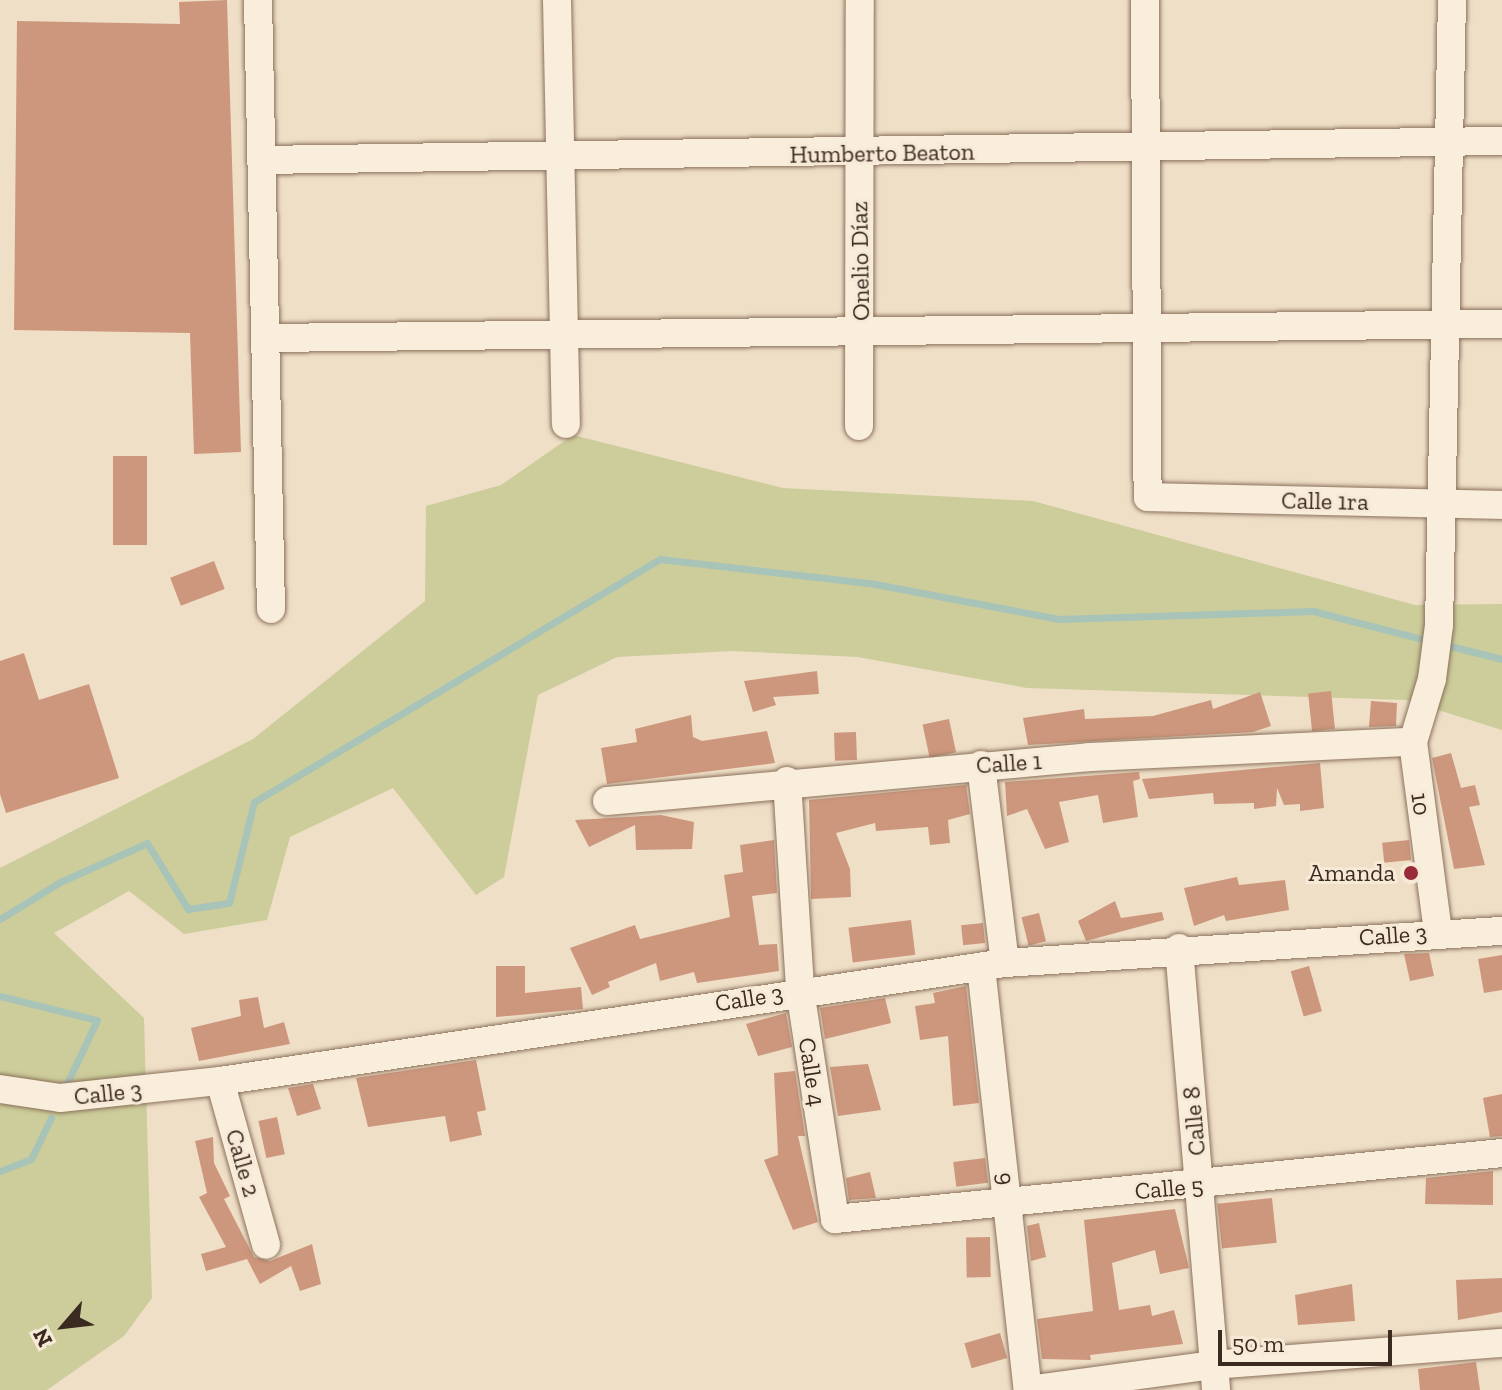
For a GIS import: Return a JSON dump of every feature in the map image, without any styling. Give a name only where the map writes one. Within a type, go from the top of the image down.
[{"type":"street","points":[[258,0],[271,609]]},
{"type":"street","points":[[557,0],[566,424]]},
{"type":"street","name":"Onelio Díaz","points":[[859,426],[860,0]]},
{"type":"street","points":[[1145,0],[1148,329]]},
{"type":"street","name":"10","points":[[1438,932],[1413,742],[1432,679],[1439,625],[1448,324],[1452,0]]},
{"type":"street","name":"Humberto Beaton","points":[[261,160],[858,154],[1502,141]]},
{"type":"street","points":[[265,338],[565,331],[1502,324]]},
{"type":"street","name":"Calle 1ra","points":[[1148,329],[1148,497],[1502,505]]},
{"type":"street","name":"Calle 1","points":[[607,801],[787,781],[981,765],[1413,742]]},
{"type":"street","name":"6","points":[[981,765],[1004,1202],[1028,1390]]},
{"type":"street","name":"Calle 4","points":[[787,781],[800,990],[835,1219]]},
{"type":"street","name":"Calle 3","points":[[0,1089],[60,1098],[220,1081],[800,990],[993,965],[1179,948],[1502,931]]},
{"type":"street","name":"Calle 8","points":[[1179,948],[1214,1377]]},
{"type":"street","name":"Calle 2","points":[[220,1081],[266,1245]]},
{"type":"street","name":"Calle 5","points":[[835,1219],[1200,1186],[1502,1153]]},
{"type":"street","points":[[1028,1390],[1214,1377],[1502,1343]]},
{"type":"green space","points":[[573,435],[783,488],[1033,501],[1415,605],[1502,604],[1502,730],[1406,700],[1027,688],[858,657],[732,651],[617,657],[538,695],[504,877],[476,895],[393,788],[290,837],[267,920],[184,934],[129,891],[54,933],[144,1018],[152,1298],[124,1336],[47,1390],[0,1390],[0,868],[253,739],[425,601],[426,506],[501,485]]},
{"type":"building","points":[[227,0],[241,452],[194,454],[190,333],[14,330],[17,21],[180,24],[179,2]]},
{"type":"building","points":[[113,456],[147,456],[147,545],[113,545]]},
{"type":"building","points":[[214,561],[225,589],[181,606],[170,578]]},
{"type":"building","points":[[24,653],[39,700],[89,684],[119,778],[6,813],[0,794],[0,661]]},
{"type":"building","points":[[817,671],[819,694],[773,697],[776,705],[753,712],[744,681]]},
{"type":"building","points":[[1331,691],[1335,729],[1312,731],[1308,693]]},
{"type":"building","points":[[1260,692],[1271,726],[1253,732],[1028,745],[1023,718],[1084,709],[1085,719],[1153,716],[1211,700],[1213,709]]},
{"type":"building","points":[[1371,701],[1397,703],[1396,726],[1369,727]]},
{"type":"building","points":[[691,715],[693,737],[702,741],[767,731],[775,763],[607,784],[601,748],[637,742],[635,729]]},
{"type":"building","points":[[949,719],[956,752],[930,758],[923,725]]},
{"type":"building","points":[[856,732],[857,760],[835,761],[834,733]]},
{"type":"building","points":[[1451,753],[1461,788],[1475,785],[1480,805],[1469,807],[1485,865],[1454,869],[1432,758]]},
{"type":"building","points":[[1320,763],[1324,808],[1300,811],[1300,804],[1284,805],[1277,788],[1276,806],[1254,809],[1254,803],[1214,804],[1213,793],[1149,799],[1142,779]]},
{"type":"building","points":[[1139,772],[1140,779],[1133,781],[1138,817],[1103,823],[1098,795],[1059,802],[1069,842],[1045,849],[1027,809],[1007,816],[1005,782]]},
{"type":"building","points":[[966,785],[970,814],[948,820],[950,843],[930,845],[928,827],[876,831],[875,823],[836,833],[850,869],[851,897],[811,899],[809,800]]},
{"type":"building","points":[[661,815],[694,822],[692,849],[636,850],[635,825],[589,847],[575,820]]},
{"type":"building","points":[[774,840],[777,893],[752,896],[759,945],[777,944],[779,971],[697,983],[694,972],[660,981],[656,963],[608,982],[610,987],[592,995],[570,948],[635,925],[640,939],[730,917],[724,875],[743,872],[740,845]]},
{"type":"building","points":[[1409,840],[1411,860],[1384,863],[1382,843]]},
{"type":"building","points":[[1237,877],[1239,885],[1285,880],[1289,910],[1226,921],[1224,915],[1194,926],[1184,888]]},
{"type":"building","points":[[1115,901],[1121,918],[1162,912],[1164,920],[1086,941],[1078,921]]},
{"type":"building","points":[[1039,913],[1046,941],[1029,945],[1022,917]]},
{"type":"building","points":[[911,920],[915,955],[853,962],[848,928]]},
{"type":"building","points":[[983,923],[985,943],[963,945],[961,925]]},
{"type":"building","points":[[1429,953],[1434,976],[1410,981],[1404,954]]},
{"type":"building","points":[[1502,955],[1502,990],[1484,993],[1478,959]]},
{"type":"building","points":[[496,966],[525,966],[525,993],[581,987],[583,1009],[496,1017]]},
{"type":"building","points":[[1309,966],[1322,1011],[1304,1016],[1291,971]]},
{"type":"building","points":[[966,986],[979,1103],[953,1106],[948,1036],[920,1040],[915,1006],[935,1003],[933,993]]},
{"type":"building","points":[[258,997],[264,1028],[284,1022],[290,1044],[199,1061],[191,1028],[241,1016],[239,1000]]},
{"type":"building","points":[[885,998],[891,1023],[825,1039],[820,1008]]},
{"type":"building","points":[[786,1013],[792,1047],[758,1056],[746,1024]]},
{"type":"building","points":[[476,1060],[486,1110],[477,1112],[482,1135],[450,1142],[445,1116],[368,1127],[356,1078]]},
{"type":"building","points":[[868,1064],[881,1110],[838,1116],[830,1067]]},
{"type":"building","points":[[795,1071],[805,1136],[798,1136],[818,1222],[793,1230],[764,1160],[778,1155],[774,1073]]},
{"type":"building","points":[[313,1084],[321,1109],[297,1116],[288,1088]]},
{"type":"building","points":[[1502,1094],[1502,1136],[1490,1137],[1483,1098]]},
{"type":"building","points":[[277,1117],[285,1154],[266,1158],[258,1121]]},
{"type":"building","points":[[213,1137],[214,1163],[230,1196],[224,1199],[254,1257],[270,1261],[312,1244],[321,1284],[300,1291],[291,1266],[260,1284],[247,1259],[206,1271],[201,1254],[226,1247],[199,1197],[207,1193],[195,1141]]},
{"type":"building","points":[[985,1158],[988,1183],[956,1187],[953,1162]]},
{"type":"building","points":[[1493,1171],[1493,1205],[1425,1204],[1426,1178]]},
{"type":"building","points":[[870,1172],[876,1198],[849,1200],[846,1178]]},
{"type":"building","points":[[1272,1198],[1277,1243],[1222,1249],[1217,1204]]},
{"type":"building","points":[[1175,1209],[1189,1268],[1160,1274],[1155,1250],[1112,1263],[1119,1310],[1150,1305],[1152,1316],[1174,1310],[1183,1344],[1090,1355],[1091,1360],[1042,1359],[1037,1319],[1093,1311],[1084,1220]]},
{"type":"building","points":[[1039,1223],[1046,1257],[1031,1261],[1027,1226]]},
{"type":"building","points":[[966,1237],[990,1237],[991,1277],[967,1277]]},
{"type":"building","points":[[1502,1278],[1502,1312],[1458,1320],[1456,1280]]},
{"type":"building","points":[[1352,1284],[1355,1321],[1298,1325],[1295,1295]]},
{"type":"building","points":[[1000,1333],[1007,1358],[972,1368],[964,1343]]},
{"type":"building","points":[[1476,1362],[1480,1390],[1420,1390],[1418,1369]]},
{"type":"waterway","points":[[0,919],[60,882],[147,843],[188,909],[229,903],[254,802],[660,559],[875,584],[1059,619],[1313,611],[1430,641]]},
{"type":"waterway","points":[[1442,644],[1502,659]]},
{"type":"waterway","points":[[0,996],[97,1020],[68,1081]]},
{"type":"waterway","points":[[0,1171],[31,1159],[51,1118]]},
{"type":"place","name":"Amanda","points":[[1411,873]]}]
